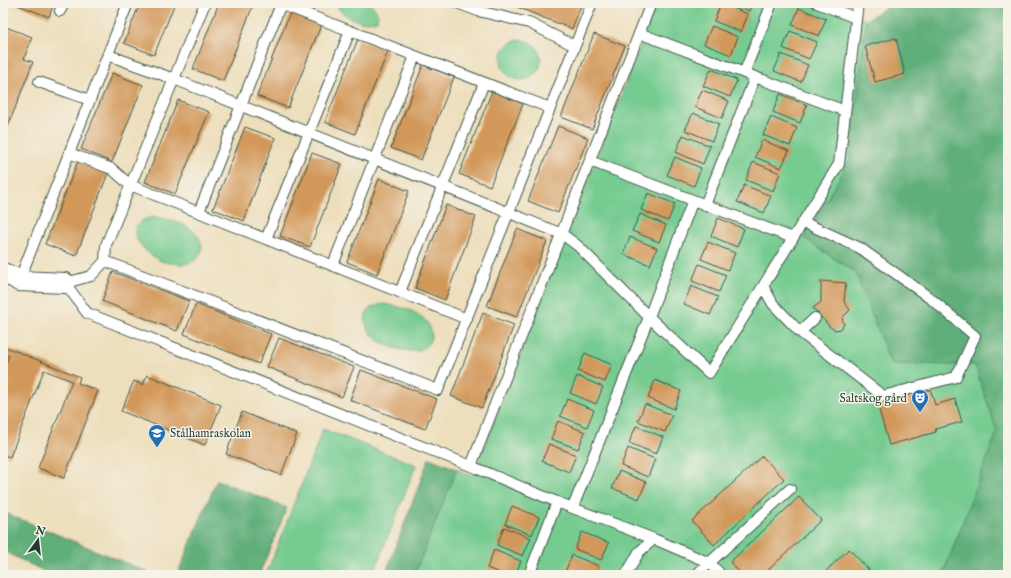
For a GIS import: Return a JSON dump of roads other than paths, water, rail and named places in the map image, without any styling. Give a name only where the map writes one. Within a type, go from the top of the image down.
[{"type":"street","points":[[11,277],[65,282]]},
{"type":"lane","points":[[11,277],[69,153],[128,3]]},
{"type":"lane","points":[[205,3],[106,245],[105,261],[91,276],[65,282],[87,313],[471,466],[557,502],[654,539],[710,563],[721,575]]},
{"type":"lane","points":[[199,212],[241,106],[279,3],[550,108]]},
{"type":"lane","points":[[457,3],[478,11],[529,22],[575,46]]},
{"type":"lane","points":[[105,261],[438,390],[592,3]]},
{"type":"lane","points":[[471,466],[651,3]]},
{"type":"lane","points":[[744,73],[772,3]]},
{"type":"lane","points":[[816,3],[856,18]]},
{"type":"lane","points":[[108,55],[174,79],[562,234],[578,246],[649,317],[709,373],[839,164],[858,3]]},
{"type":"lane","points":[[266,239],[350,31]]},
{"type":"lane","points":[[639,33],[845,111]]},
{"type":"lane","points":[[333,266],[415,56]]},
{"type":"lane","points":[[705,205],[755,77]]},
{"type":"lane","points":[[39,82],[90,100]]},
{"type":"lane","points":[[400,292],[484,83]]},
{"type":"lane","points":[[69,153],[112,169],[130,185],[467,319]]},
{"type":"lane","points":[[590,161],[793,238]]},
{"type":"lane","points":[[573,507],[649,317],[693,200]]},
{"type":"lane","points":[[763,286],[773,304],[800,332],[883,396],[956,377],[975,336],[930,298],[860,248],[803,222]]},
{"type":"lane","points":[[800,332],[815,318]]},
{"type":"lane","points":[[696,575],[790,489]]},
{"type":"lane","points":[[529,575],[557,502]]},
{"type":"lane","points":[[626,575],[639,552],[654,539]]},
{"type":"place","name":"Saltskog gård","points":[[920,413]]},
{"type":"place","name":"Stålhamraskolan","points":[[157,448]]}]
